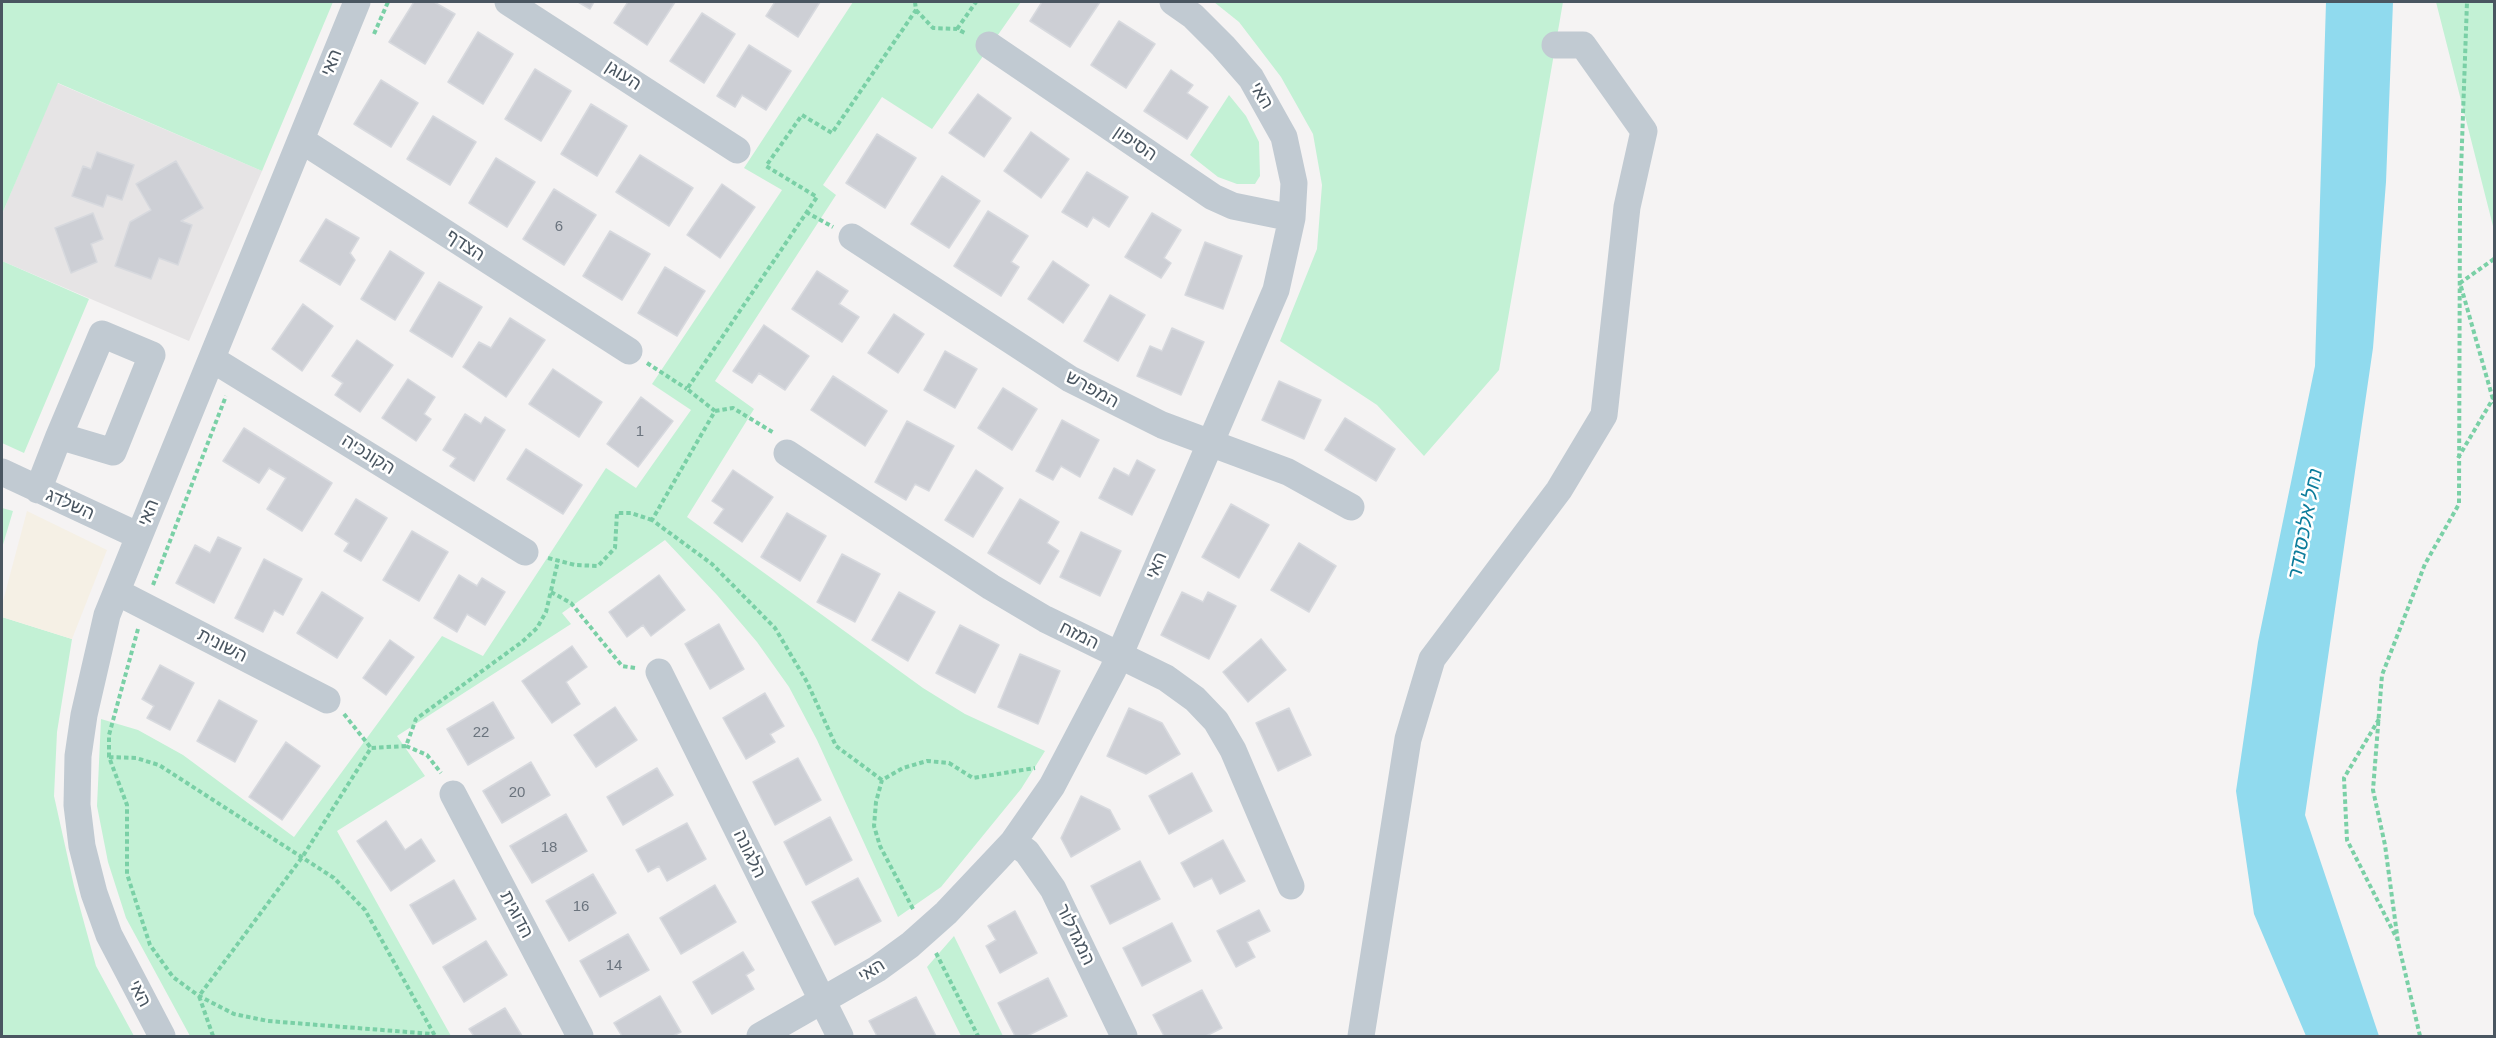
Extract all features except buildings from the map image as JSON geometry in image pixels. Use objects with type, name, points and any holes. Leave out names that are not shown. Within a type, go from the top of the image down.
[{"type":"street","name":"האי","points":[[162,1036],[109,935],[94,893],[82,846],[77,805],[78,756],[94,664],[107,615],[357,2]]},
{"type":"street","name":"העוגן","points":[[508,2],[737,150]]},
{"type":"street","name":"האי","points":[[760,1036],[877,969],[925,931],[946,913],[1013,842],[1052,786],[1119,656],[1276,290],[1292,218],[1294,183],[1284,136],[1251,78],[1223,46],[1192,16],[1173,2]]},
{"type":"street","name":"הסיפון","points":[[989,45],[1213,197],[1233,206],[1292,218]]},
{"type":"street","points":[[1361,1036],[1408,739],[1432,659],[1559,490],[1604,415],[1627,207],[1644,132],[1583,45],[1555,45]]},
{"type":"street","name":"הצדף","points":[[301,140],[629,351]]},
{"type":"street","name":"המפרש","points":[[852,237],[1070,379],[1120,406],[1288,472],[1351,507]]},
{"type":"street","name":"הקונכיה","points":[[212,359],[525,552]]},
{"type":"street","points":[[38,490],[59,436]]},
{"type":"street","name":"המזח","points":[[787,453],[991,587],[1045,619],[1166,678],[1195,699],[1216,721],[1233,750],[1291,886]]},
{"type":"street","name":"השלדג","points":[[2,472],[139,536]]},
{"type":"street","name":"השונית","points":[[117,592],[327,700]]},
{"type":"street","name":"הלגונה","points":[[659,672],[840,1036]]},
{"type":"street","name":"הדוגית","points":[[453,794],[580,1036]]},
{"type":"street","name":"המגדלור","points":[[1013,842],[1027,852],[1053,889],[1124,1036]]},
{"type":"path","points":[[915,2],[916,10],[933,28],[957,29],[989,45]]},
{"type":"path","points":[[957,29],[976,2]]},
{"type":"path","points":[[2420,1036],[2398,942],[2385,844],[2373,790],[2382,675],[2425,564],[2459,504],[2460,199],[2467,2]]},
{"type":"path","points":[[687,389],[817,197],[766,166],[802,116],[832,134],[916,10]]},
{"type":"path","points":[[2460,283],[2494,259]]},
{"type":"path","points":[[2458,458],[2494,399],[2460,283]]},
{"type":"path","points":[[629,351],[687,389],[715,411],[733,408],[780,436],[787,453]]},
{"type":"path","points":[[652,520],[715,411]]},
{"type":"path","points":[[525,552],[575,565],[598,566],[615,548],[618,513],[631,513],[652,520],[712,564],[775,628],[807,682],[836,746],[882,780]]},
{"type":"path","points":[[406,746],[416,719],[522,642],[537,628],[546,612],[558,561]]},
{"type":"path","points":[[551,592],[571,603],[622,666],[659,672]]},
{"type":"path","points":[[327,700],[347,716],[371,748]]},
{"type":"path","points":[[2379,718],[2344,778],[2347,840],[2398,942]]},
{"type":"path","points":[[371,748],[406,746],[428,755],[453,794]]},
{"type":"path","points":[[199,996],[303,856],[371,748]]},
{"type":"path","points":[[78,756],[136,758],[159,765],[334,878],[365,910],[434,1035]]},
{"type":"path","points":[[109,757],[127,805],[127,874],[150,945],[173,977],[199,996],[234,1014],[268,1021],[434,1035]]},
{"type":"path","points":[[978,1036],[880,846],[873,826],[882,780],[903,768],[927,761],[949,763],[973,778],[1065,762]]},
{"type":"path","points":[[199,996],[213,1036]]},
{"type":"shaded area","points":[[57,83],[262,171],[189,341],[2,261],[2,214]]},
{"type":"green space","points":[[2,2],[333,2],[262,171],[58,83],[2,214]]},
{"type":"green space","points":[[853,2],[1021,2],[932,129],[882,97],[823,185],[836,195],[715,381],[754,409],[687,517],[923,688],[965,714],[1045,751],[1021,789],[941,887],[898,917],[817,740],[789,687],[757,642],[665,540],[562,613],[571,624],[397,736],[425,776],[337,831],[451,1036],[190,1036],[126,918],[108,862],[97,806],[101,719],[138,730],[183,755],[294,837],[442,636],[483,656],[606,468],[636,488],[691,410],[652,384],[782,190],[744,168]]},
{"type":"green space","points":[[1214,2],[1563,2],[1499,370],[1424,456],[1377,405],[1280,341],[1317,249],[1322,185],[1313,134],[1281,77],[1239,22]]},
{"type":"green space","points":[[2436,2],[2494,2],[2494,230]]},
{"type":"green space","points":[[1229,95],[1246,116],[1259,142],[1260,176],[1255,184],[1237,184],[1218,177],[1190,155]]},
{"type":"green space","points":[[2,261],[89,299],[24,453],[2,443]]},
{"type":"green space","points":[[2,508],[13,511],[2,548]]},
{"type":"green space","points":[[2,617],[72,639],[57,732],[54,796],[74,886],[96,966],[134,1036],[2,1036]]},
{"type":"green space","points":[[954,936],[1003,1036],[961,1036],[927,967]]},
{"type":"sand","points":[[27,511],[107,550],[72,639],[2,617],[2,605]]},
{"type":"water","name":"נחל אלכסנדר","points":[[2326,2],[2393,2],[2386,182],[2373,348],[2305,815],[2379,1036],[2306,1036],[2254,914],[2236,791],[2258,642],[2315,366]]}]
